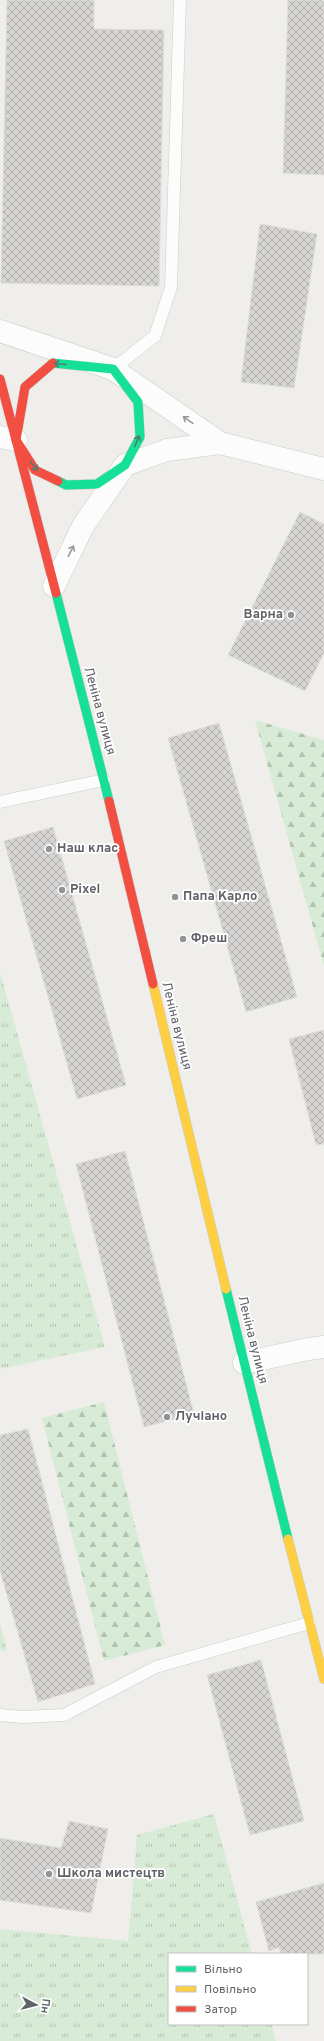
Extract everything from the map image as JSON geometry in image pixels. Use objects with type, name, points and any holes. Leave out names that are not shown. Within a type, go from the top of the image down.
[{"type":"main road","points":[[54,363],[113,369],[138,402],[140,437],[126,465],[97,484],[66,485],[35,470],[8,438],[25,386],[54,363]]},
{"type":"main road","name":"Леніна вулиця","points":[[0,379],[8,438],[54,586],[104,780],[244,1363],[324,1679]]},
{"type":"street","points":[[0,331],[113,369],[220,443],[324,469]]},
{"type":"street","points":[[54,586],[83,526],[126,465],[167,450],[220,443]]},
{"type":"street","points":[[244,1363],[324,1347]]},
{"type":"lane","points":[[113,369],[155,336],[171,287],[180,0]]},
{"type":"lane","points":[[0,802],[104,780]]},
{"type":"lane","points":[[0,1715],[22,1717],[64,1715],[156,1668],[309,1623]]},
{"type":"green space","points":[[255,720],[324,740],[324,966]]},
{"type":"green space","points":[[0,972],[105,1347],[0,1369]]},
{"type":"green space","points":[[104,1402],[165,1645],[104,1661],[42,1418]]},
{"type":"green space","points":[[0,1623],[7,1651],[0,1650]]},
{"type":"green space","points":[[214,1814],[252,1953],[168,1953],[168,2025],[272,2025],[276,2041],[0,2041],[0,1929],[128,1941],[137,1835]]},
{"type":"building","points":[[7,0],[94,0],[94,29],[164,30],[159,286],[1,283]]},
{"type":"building","points":[[288,0],[324,0],[324,175],[283,173]]},
{"type":"building","points":[[260,224],[317,234],[294,388],[241,382]]},
{"type":"building","points":[[300,512],[324,524],[324,653],[305,691],[228,655]]},
{"type":"building","points":[[219,723],[297,997],[246,1012],[168,738]]},
{"type":"building","points":[[53,827],[126,1085],[77,1099],[4,841]]},
{"type":"building","points":[[324,1030],[324,1144],[316,1145],[289,1039]]},
{"type":"building","points":[[125,1151],[194,1414],[144,1427],[76,1164]]},
{"type":"building","points":[[28,1429],[95,1684],[38,1702],[0,1571],[0,1435]]},
{"type":"building","points":[[261,1660],[304,1821],[250,1835],[207,1675]]},
{"type":"building","name":"Школа мистецтв","points":[[69,1821],[108,1829],[91,1913],[0,1900],[0,1838],[61,1848]]},
{"type":"building","points":[[324,1883],[324,1954],[281,1953],[279,1947],[269,1951],[256,1902]]},
{"type":"traffic: fast","points":[[53,363],[113,369],[138,402],[140,437],[125,465],[97,484],[66,485],[58,481]]},
{"type":"traffic: fast","points":[[56,593],[109,801]]},
{"type":"traffic: fast","points":[[226,1289],[288,1539]]},
{"type":"traffic: slow","points":[[153,984],[226,1289]]},
{"type":"traffic: slow","points":[[288,1539],[324,1679]]},
{"type":"traffic: jam","points":[[53,363],[25,387],[16,440],[35,470],[58,481]]},
{"type":"traffic: jam","points":[[0,379],[56,593]]},
{"type":"traffic: jam","points":[[109,801],[153,984]]},
{"type":"place","name":"Варна","points":[[291,615]]},
{"type":"place","name":"Наш клас","points":[[49,849]]},
{"type":"place","name":"Pixel","points":[[62,890]]},
{"type":"place","name":"Папа Карло","points":[[175,897]]},
{"type":"place","name":"Фреш","points":[[183,939]]},
{"type":"place","name":"Лучіано","points":[[167,1417]]},
{"type":"place","name":"Школа мистецтв","points":[[49,1874]]}]
